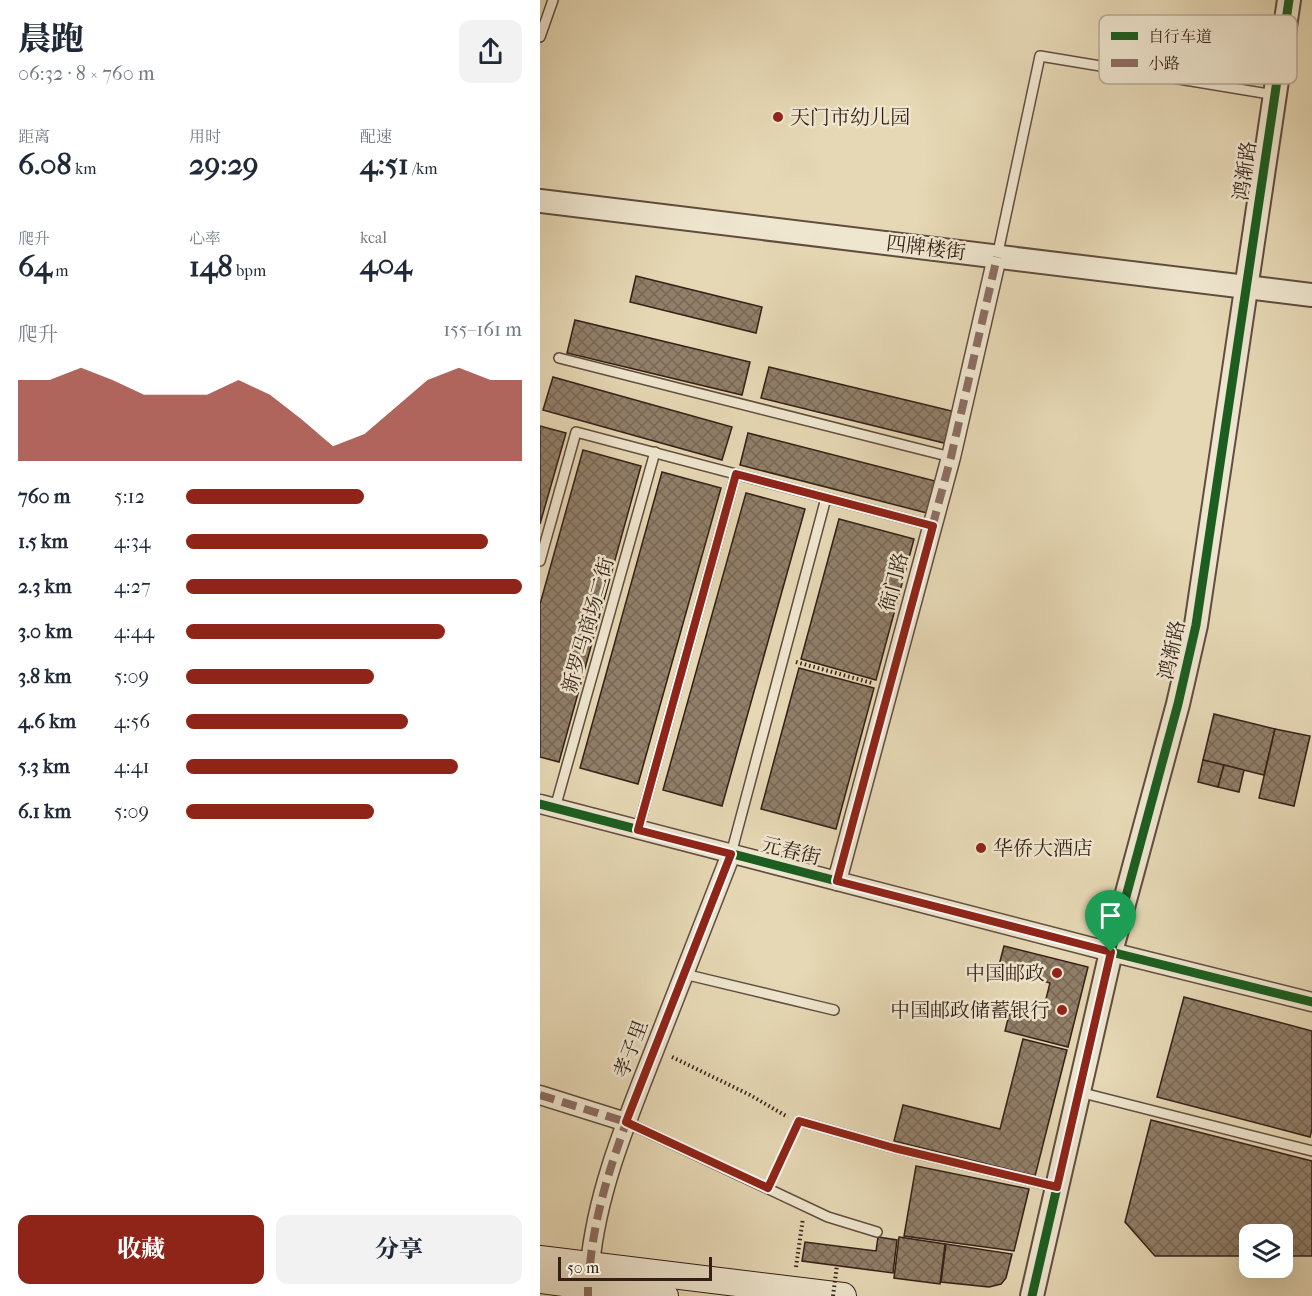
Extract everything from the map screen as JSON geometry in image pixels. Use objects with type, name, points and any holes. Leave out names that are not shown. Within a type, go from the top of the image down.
[{"type":"main road","points":[[540,1258],[589,1283],[665,1296]]},
{"type":"main road","points":[[540,1281],[793,1290],[843,1296]]},
{"type":"street","name":"鸿渐路","points":[[1287,15],[1289,0]]},
{"type":"street","name":"鸿渐路","points":[[1032,1296],[1111,952],[1191,650],[1277,84]]},
{"type":"street","name":"四牌楼街","points":[[540,201],[1312,295]]},
{"type":"street","name":"衙门路","points":[[837,881],[951,457],[997,257]]},
{"type":"street","name":"元春街","points":[[548,806],[1312,1002]]},
{"type":"street","name":"孝子里","points":[[589,1283],[592,1240],[601,1201],[626,1122],[731,854]]},
{"type":"street","points":[[540,1095],[626,1122]]},
{"type":"lane","points":[[540,37],[553,0]]},
{"type":"lane","points":[[997,257],[1040,56],[1099,66]]},
{"type":"lane","points":[[1209,84],[1275,95]]},
{"type":"lane","points":[[559,358],[951,457]]},
{"type":"lane","points":[[540,561],[576,432],[933,526]]},
{"type":"lane","name":"新罗马商场二街","points":[[548,806],[655,452]]},
{"type":"lane","points":[[638,830],[736,474]]},
{"type":"lane","points":[[731,854],[826,498]]},
{"type":"lane","points":[[684,974],[834,1011]]},
{"type":"lane","points":[[1079,1092],[1311,1149]]},
{"type":"lane","points":[[799,1121],[894,1148],[1057,1187]]},
{"type":"lane","points":[[626,1122],[805,1206],[843,1222],[877,1232]]},
{"type":"path","points":[[783,659],[889,688]]},
{"type":"path","points":[[655,1050],[707,1073],[799,1121],[768,1188]]},
{"type":"path","points":[[793,1290],[805,1206]]},
{"type":"path","points":[[833,1296],[837,1265]]},
{"type":"building","points":[[636,276],[762,307],[756,333],[630,302]]},
{"type":"building","points":[[575,320],[750,362],[742,395],[567,353]]},
{"type":"building","points":[[769,367],[956,412],[948,444],[761,398]]},
{"type":"building","points":[[553,377],[732,427],[722,460],[543,410]]},
{"type":"building","points":[[540,426],[566,433],[540,524]]},
{"type":"building","points":[[748,433],[935,481],[927,513],[740,465]]},
{"type":"building","points":[[583,450],[641,466],[559,762],[540,757],[540,604]]},
{"type":"building","points":[[662,472],[721,488],[638,784],[580,768]]},
{"type":"building","points":[[746,493],[805,509],[722,806],[663,790]]},
{"type":"building","points":[[839,519],[914,539],[876,680],[801,659]]},
{"type":"building","points":[[799,668],[874,688],[836,829],[761,809]]},
{"type":"building","points":[[1214,714],[1275,729],[1264,775],[1203,760]]},
{"type":"building","points":[[1275,729],[1310,736],[1294,806],[1259,798]]},
{"type":"building","points":[[1203,760],[1224,765],[1218,787],[1198,782]]},
{"type":"building","points":[[1224,765],[1244,770],[1239,792],[1218,787]]},
{"type":"building","points":[[1004,946],[1088,967],[1068,1047],[1005,1031],[1010,1011],[1041,1019],[1050,983],[998,969]]},
{"type":"building","points":[[1184,997],[1312,1031],[1312,1129],[1310,1137],[1157,1097]]},
{"type":"building","points":[[1023,1039],[1067,1050],[1035,1176],[894,1141],[903,1105],[1000,1129]]},
{"type":"building","points":[[1151,1120],[1312,1161],[1312,1256],[1293,1256],[1293,1224],[1239,1224],[1239,1256],[1155,1256],[1125,1222]]},
{"type":"building","points":[[916,1166],[1029,1189],[1014,1251],[904,1236]]},
{"type":"building","points":[[878,1237],[897,1240],[893,1273],[802,1261],[805,1242],[876,1251]]},
{"type":"building","points":[[899,1237],[945,1244],[940,1284],[894,1278]]},
{"type":"building","points":[[946,1244],[1012,1254],[1006,1278],[1001,1284],[989,1287],[941,1282]]},
{"type":"marked path","points":[[837,881],[951,457],[997,257]]},
{"type":"marked path","points":[[590,1265],[599,1210],[614,1156],[731,854]]},
{"type":"marked path","points":[[540,1095],[626,1122]]},
{"type":"marked path","points":[[588,1287],[588,1296]]},
{"type":"cycle path","points":[[1287,15],[1289,0]]},
{"type":"cycle path","points":[[1032,1296],[1111,952],[1178,704],[1196,625],[1277,84]]},
{"type":"cycle path","points":[[540,804],[1312,1002]]},
{"type":"place","name":"天门市幼儿园","points":[[778,117]]},
{"type":"place","name":"华侨大酒店","points":[[981,848]]},
{"type":"place","name":"中国邮政","points":[[1057,973]]},
{"type":"place","name":"中国邮政储蓄银行","points":[[1062,1010]]},
{"type":"route","points":[[736,474],[933,526],[837,881],[1111,952],[1057,1187],[894,1148],[799,1121],[768,1188],[626,1122],[731,854],[638,830],[736,474]]}]
